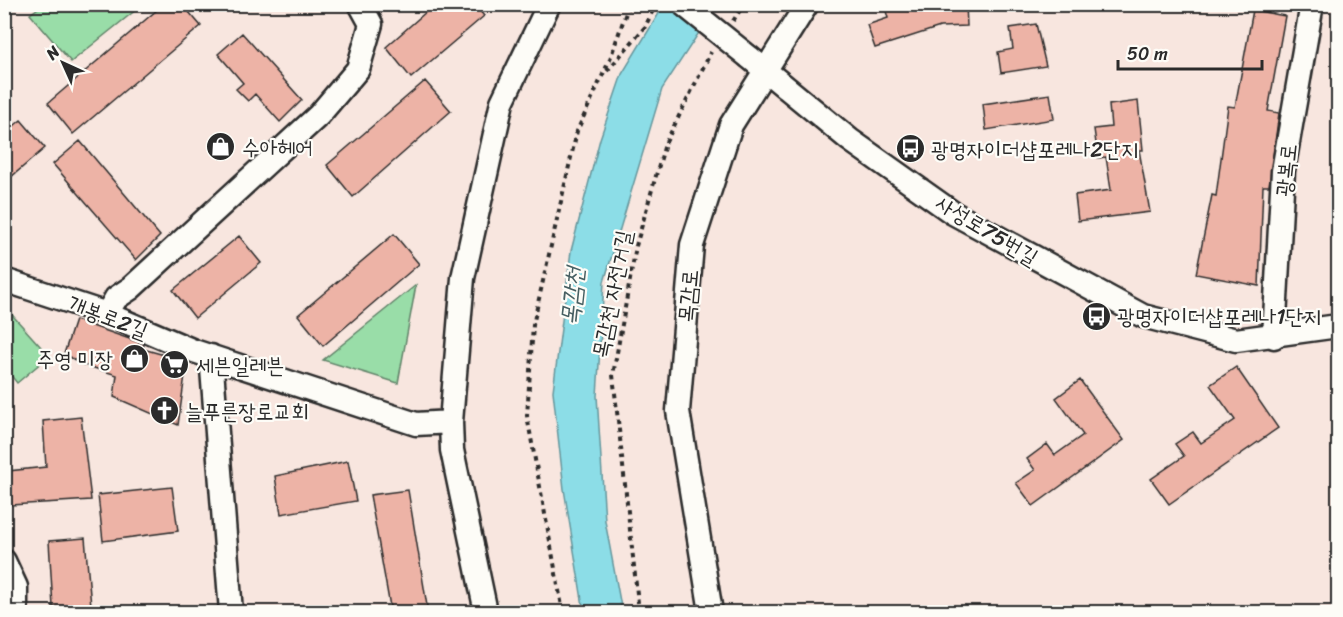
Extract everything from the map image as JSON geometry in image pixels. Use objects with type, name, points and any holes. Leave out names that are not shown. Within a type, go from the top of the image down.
[{"type":"street","points":[[107,314],[117,298],[131,288],[319,115],[358,69],[371,24],[360,4]]},
{"type":"street","points":[[486,612],[452,450],[451,422],[463,278],[502,102],[549,4]]},
{"type":"street","name":"사성로75번길","points":[[683,4],[850,140],[953,213],[1143,316],[1236,340],[1274,337],[1338,326]]},
{"type":"street","name":"목감로","points":[[711,612],[678,411],[692,245],[731,125],[757,64],[807,4]]},
{"type":"street","name":"광복로","points":[[1274,337],[1283,171],[1312,4]]},
{"type":"street","name":"개봉로2길","points":[[4,279],[107,314],[194,351],[416,424],[451,422]]},
{"type":"street","points":[[211,356],[231,612]]},
{"type":"street","points":[[4,561],[16,612]]},
{"type":"path","points":[[563,612],[527,416],[533,325],[576,131],[603,75],[630,4]]},
{"type":"path","points":[[603,75],[645,27],[656,4]]},
{"type":"path","points":[[732,22],[744,4]]},
{"type":"path","name":"목감천 자전거길","points":[[639,612],[613,375],[636,246],[665,144],[712,49]]},
{"type":"green space","points":[[42,5],[142,5],[71,62],[30,14]]},
{"type":"green space","points":[[416,285],[398,383],[323,360]]},
{"type":"green space","points":[[5,307],[49,356],[17,383],[5,368]]},
{"type":"water","name":"목감천","points":[[664,5],[717,5],[662,89],[604,282],[597,396],[605,521],[622,612],[584,612],[564,489],[553,391],[571,251],[600,139],[622,74]]},
{"type":"building","points":[[164,4],[182,4],[201,26],[73,134],[48,103]]},
{"type":"building","points":[[435,4],[474,4],[484,16],[411,78],[386,47]]},
{"type":"building","points":[[884,4],[907,4],[909,9],[924,4],[966,4],[967,26],[940,27],[875,48],[867,25],[888,18]]},
{"type":"building","points":[[1253,10],[1285,16],[1268,111],[1279,113],[1269,186],[1263,186],[1259,286],[1196,274],[1212,195],[1216,196],[1228,106],[1235,107]]},
{"type":"building","points":[[1036,24],[1046,66],[1001,73],[998,52],[1013,49],[1010,28]]},
{"type":"building","points":[[242,33],[302,100],[280,122],[255,94],[248,101],[236,89],[243,83],[218,54]]},
{"type":"building","points":[[425,81],[451,111],[353,197],[327,165]]},
{"type":"building","points":[[1050,94],[1054,119],[986,130],[983,104]]},
{"type":"building","points":[[1138,101],[1143,150],[1139,150],[1150,212],[1078,221],[1075,195],[1111,190],[1106,157],[1098,158],[1094,129],[1111,127],[1109,105]]},
{"type":"building","points":[[21,120],[45,148],[4,183],[4,134]]},
{"type":"building","points":[[80,141],[160,236],[136,260],[53,164]]},
{"type":"building","points":[[394,234],[419,264],[323,346],[298,315]]},
{"type":"building","points":[[239,236],[261,263],[195,318],[173,290]]},
{"type":"building","points":[[75,320],[144,344],[143,349],[175,358],[186,368],[178,425],[114,397],[117,375],[84,365],[64,354]]},
{"type":"building","points":[[1236,367],[1278,428],[1169,504],[1151,479],[1184,456],[1175,444],[1193,432],[1201,443],[1235,420],[1210,385]]},
{"type":"building","points":[[1080,380],[1124,440],[1033,506],[1016,483],[1035,470],[1027,459],[1047,444],[1055,455],[1083,435],[1056,398]]},
{"type":"building","points":[[81,417],[91,500],[11,505],[8,471],[46,467],[43,421]]},
{"type":"building","points":[[348,461],[356,501],[281,514],[275,476]]},
{"type":"building","points":[[172,487],[178,531],[103,541],[98,495]]},
{"type":"building","points":[[408,490],[428,612],[391,612],[370,495]]},
{"type":"building","points":[[85,538],[91,606],[53,607],[49,541]]},
{"type":"place","name":"수아헤어","points":[[221,147]]},
{"type":"place","name":"광명자이더샵포레나2단지","points":[[910,149]]},
{"type":"place","name":"광명자이더샵포레나1단지","points":[[1096,316]]},
{"type":"place","name":"주영 미장","points":[[134,359]]},
{"type":"place","name":"세븐일레븐","points":[[175,365]]},
{"type":"place","name":"늘푸른장로교회","points":[[164,411]]}]
